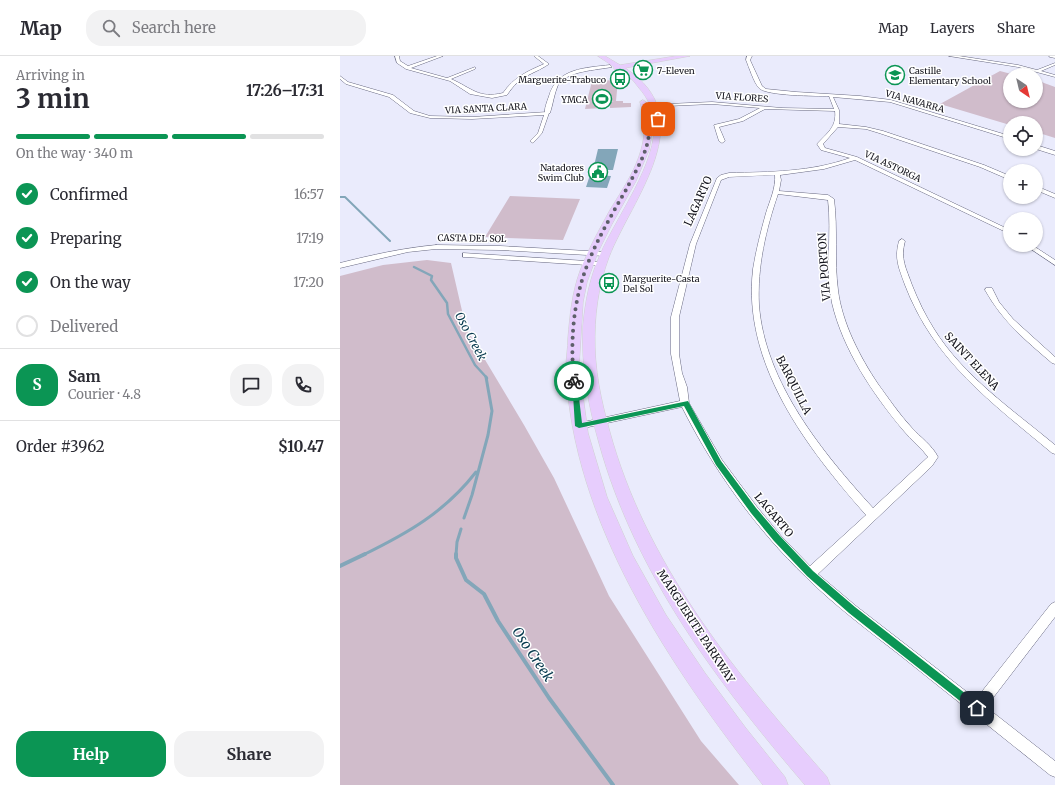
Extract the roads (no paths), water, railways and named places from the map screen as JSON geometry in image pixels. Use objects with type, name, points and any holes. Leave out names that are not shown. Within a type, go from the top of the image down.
[{"type":"main road","name":"MARGUERITE PARKWAY","points":[[592,56],[615,67]]},
{"type":"main road","name":"MARGUERITE PARKWAY","points":[[602,56],[615,67],[650,106],[658,119],[659,133],[655,152],[649,169],[604,259],[592,301],[589,335],[591,383],[604,441],[619,487],[641,537],[671,591],[726,673],[769,728],[819,785]]},
{"type":"main road","points":[[615,67],[671,56]]},
{"type":"main road","points":[[615,67],[686,56]]},
{"type":"main road","name":"MARGUERITE PARKWAY","points":[[650,106],[649,133],[645,151],[637,170],[590,258],[577,301],[571,356],[579,426],[594,482],[611,526],[639,584],[683,659],[735,733],[777,785]]},
{"type":"street","points":[[397,56],[398,62],[407,68],[447,79],[472,93],[484,96],[499,96],[505,94],[511,85],[523,75],[547,64],[536,56]]},
{"type":"street","points":[[407,68],[441,56]]},
{"type":"street","name":"VIA NAVARRA","points":[[749,56],[748,60],[760,87],[764,90],[802,95],[854,96],[891,101],[1003,136]]},
{"type":"street","points":[[951,56],[1026,68]]},
{"type":"street","points":[[1051,56],[1055,57]]},
{"type":"street","points":[[1043,69],[1055,64]]},
{"type":"street","points":[[533,141],[540,133],[555,88],[578,76],[615,67]]},
{"type":"street","points":[[447,79],[474,68]]},
{"type":"street","points":[[1043,73],[1055,76]]},
{"type":"street","name":"VIA SANTA CLARA","points":[[340,77],[347,83],[391,96],[412,112],[430,117],[472,118],[547,113]]},
{"type":"street","points":[[831,96],[837,110],[837,125],[866,128],[888,134],[982,166],[1003,175]]},
{"type":"street","name":"VIA FLORES","points":[[650,106],[712,103],[837,110]]},
{"type":"street","points":[[722,141],[716,126],[741,120],[756,113],[766,106]]},
{"type":"street","name":"VIA ASTORGA","points":[[837,125],[829,137],[820,144],[826,151],[855,158],[1003,228]]},
{"type":"street","points":[[1046,150],[1055,145]]},
{"type":"street","points":[[1043,149],[1055,153]]},
{"type":"street","points":[[777,173],[811,171],[836,166],[855,158]]},
{"type":"street","name":"LAGARTO","points":[[777,173],[722,176],[693,244],[675,317],[675,354],[685,403],[719,463],[753,510],[777,539],[810,574],[852,610],[1055,770]]},
{"type":"street","name":"BARQUILLA","points":[[777,173],[778,180],[776,192],[760,244],[757,268],[757,318],[766,353],[782,390],[806,432],[840,480],[873,515]]},
{"type":"street","points":[[1043,191],[1055,196]]},
{"type":"street","name":"VIA PORTON","points":[[776,192],[828,196],[831,199],[833,268],[836,302],[847,331],[860,362],[885,402],[905,427],[927,448],[933,457],[873,515]]},
{"type":"street","name":"SAINT ELENA","points":[[902,241],[899,253],[909,286],[921,315],[944,350],[968,376],[994,400],[1055,450]]},
{"type":"street","name":"CASTA DEL SOL","points":[[340,266],[408,250],[436,247],[604,259]]},
{"type":"street","points":[[1038,252],[1055,263]]},
{"type":"street","name":"CASTA DEL SOL","points":[[340,273],[389,260],[434,253],[590,258]]},
{"type":"street","points":[[989,290],[997,306],[1015,328],[1054,359]]},
{"type":"street","points":[[579,426],[685,403]]},
{"type":"street","points":[[810,574],[873,515]]},
{"type":"street","points":[[977,708],[1055,608]]},
{"type":"water","points":[[598,149],[618,149],[613,170],[593,170]]},
{"type":"water","points":[[590,175],[611,176],[607,188],[586,187]]},
{"type":"waterway","name":"Oso Creek","points":[[340,197],[345,197],[390,241]]},
{"type":"waterway","name":"Oso Creek","points":[[414,267],[432,276],[431,280],[447,303],[448,314],[475,365],[487,378]]},
{"type":"waterway","name":"Oso Creek","points":[[464,518],[472,495],[488,435],[492,411],[486,377]]},
{"type":"waterway","points":[[364,555],[410,530],[425,520],[452,499],[476,472]]},
{"type":"waterway","name":"Oso Creek","points":[[456,555],[457,542],[461,529]]},
{"type":"waterway","points":[[340,566],[364,555]]},
{"type":"waterway","name":"Oso Creek","points":[[456,555],[466,580],[484,594],[498,621],[549,698],[613,785]]},
{"type":"place","name":"7-Eleven","points":[[643,70]]},
{"type":"place","name":"Castille Elementary School","points":[[895,75]]},
{"type":"place","name":"Marguerite-Trabuco","points":[[620,79]]},
{"type":"place","name":"YMCA","points":[[602,99]]},
{"type":"place","name":"Natadores Swim Club","points":[[598,172]]},
{"type":"place","name":"Marguerite-Casta Del Sol","points":[[609,283]]}]
